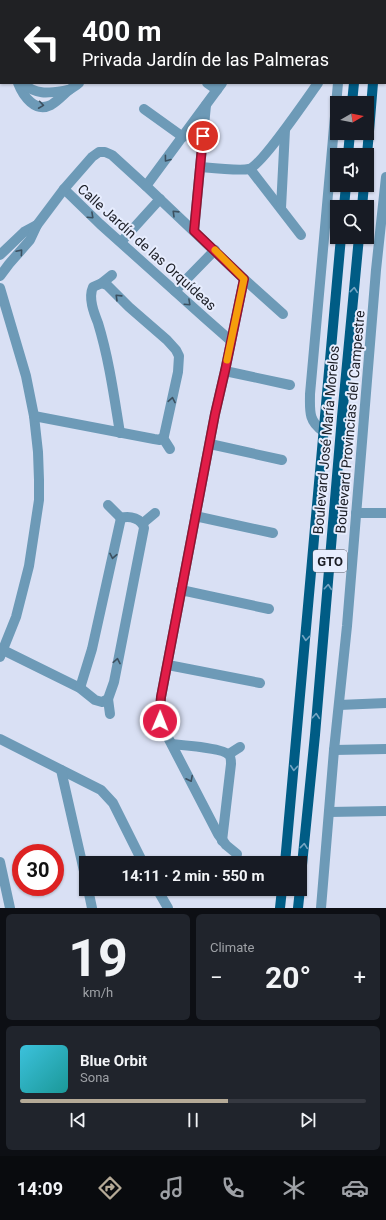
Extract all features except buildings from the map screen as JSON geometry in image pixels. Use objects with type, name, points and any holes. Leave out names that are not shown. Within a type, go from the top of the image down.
[{"type":"main road","points":[[353,96],[354,84]]},
{"type":"main road","points":[[368,148],[373,84]]},
{"type":"main road","name":"Boulevard José María Morelos","points":[[286,856],[311,586],[323,431],[341,244]]},
{"type":"main road","name":"Boulevard José María Morelos","points":[[303,856],[358,244]]},
{"type":"main road","points":[[280,908],[281,896]]},
{"type":"main road","points":[[298,908],[299,896]]},
{"type":"street","points":[[20,84],[28,100],[39,106],[48,106],[53,104],[78,84]]},
{"type":"street","points":[[200,167],[250,169],[285,130],[317,84]]},
{"type":"street","points":[[323,431],[315,426],[312,420],[310,394],[338,84]]},
{"type":"street","points":[[146,186],[220,86]]},
{"type":"street","points":[[194,231],[206,105]]},
{"type":"street","points":[[144,109],[183,137]]},
{"type":"street","points":[[281,208],[285,130]]},
{"type":"street","points":[[0,276],[30,240],[37,225],[87,161],[96,154],[102,152],[112,155],[283,314]]},
{"type":"street","points":[[250,169],[301,235]]},
{"type":"street","name":"Boulevard Provincias del Campestre","points":[[320,908],[347,626],[375,286],[386,177]]},
{"type":"street","name":"Calle Jardín de las Orquídeas","points":[[64,189],[95,220],[231,340]]},
{"type":"street","points":[[121,242],[160,199]]},
{"type":"street","points":[[0,255],[24,232],[37,225]]},
{"type":"street","points":[[175,291],[215,250]]},
{"type":"street","points":[[112,275],[102,283],[93,287],[91,294],[94,313],[109,367],[120,433]]},
{"type":"street","points":[[237,854],[222,841],[162,726],[160,715],[161,697],[181,590],[215,414],[244,279]]},
{"type":"street","points":[[102,283],[107,285],[129,307],[167,340],[179,356],[178,372],[163,438],[170,449]]},
{"type":"street","points":[[0,288],[26,376],[34,416],[38,452],[39,500],[29,566],[23,594],[2,654],[80,688],[95,700],[102,702],[108,699]]},
{"type":"street","points":[[0,307],[10,323]]},
{"type":"street","points":[[225,371],[290,385]]},
{"type":"street","points":[[34,416],[158,440],[163,438]]},
{"type":"street","points":[[210,444],[282,460]]},
{"type":"street","points":[[108,505],[121,518]]},
{"type":"street","points":[[143,524],[155,513]]},
{"type":"street","points":[[356,513],[386,513]]},
{"type":"street","points":[[196,516],[273,533]]},
{"type":"street","points":[[80,688],[94,642],[121,518]]},
{"type":"street","points":[[110,714],[108,699],[114,682],[144,530],[143,524],[136,518],[121,518]]},
{"type":"street","points":[[181,590],[269,609]]},
{"type":"street","points":[[168,665],[260,684]]},
{"type":"street","points":[[339,705],[386,704]]},
{"type":"street","points":[[0,739],[96,786],[107,795],[113,803],[140,856]]},
{"type":"street","points":[[172,744],[220,750],[228,754],[231,764],[222,841]]},
{"type":"street","points":[[228,754],[240,747]]},
{"type":"street","points":[[334,750],[386,749]]},
{"type":"street","points":[[61,770],[81,856]]},
{"type":"street","points":[[329,812],[386,811]]},
{"type":"street","points":[[0,862],[10,908]]},
{"type":"street","points":[[89,896],[92,908]]},
{"type":"street","points":[[161,896],[168,908]]},
{"type":"slow traffic","points":[[215,250],[244,279],[227,360]]},
{"type":"route","points":[[160,721],[161,697],[181,590],[215,414],[244,279],[194,231],[203,136]]}]
